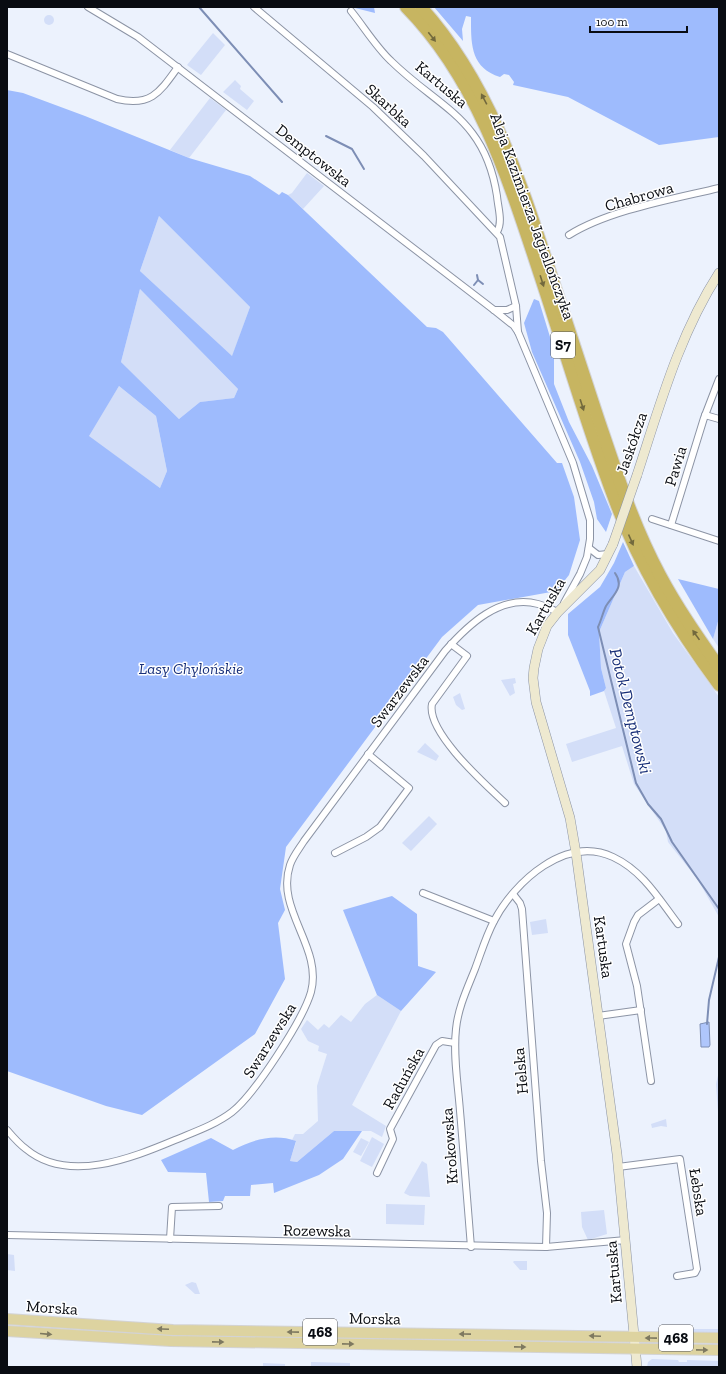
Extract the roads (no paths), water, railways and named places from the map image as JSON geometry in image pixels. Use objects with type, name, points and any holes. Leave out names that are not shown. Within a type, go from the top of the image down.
[{"type":"highway","name":"Aleja Kazimierza Jagiellończyka","points":[[406,7],[428,32],[450,62],[482,118],[528,238],[601,461],[627,531],[647,574],[667,610],[719,685]]},
{"type":"highway","name":"Aleja Kazimierza Jagiellończyka","points":[[420,7],[434,21],[457,53],[493,117],[531,212],[613,462],[636,526],[672,597],[719,667]]},
{"type":"main road","name":"Morska","points":[[7,1319],[173,1330],[719,1338]]},
{"type":"main road","name":"Morska","points":[[7,1330],[164,1341],[719,1350]]},
{"type":"street","name":"Demptowska","points":[[88,7],[125,28],[178,67],[494,310],[514,326],[518,332]]},
{"type":"street","name":"Skarbka","points":[[254,7],[373,107],[424,156],[496,232]]},
{"type":"street","name":"Kartuska","points":[[351,11],[392,62],[447,106],[474,132],[490,167],[496,188],[500,226],[496,232],[503,245],[516,306],[518,332],[580,483],[590,520],[589,548],[580,574],[558,612],[547,626],[541,639],[535,661],[534,687],[536,702],[570,818],[576,853],[618,1167],[637,1367]]},
{"type":"street","points":[[7,54],[117,100],[131,102],[144,101],[155,95],[165,85],[178,67]]},
{"type":"street","name":"Chabrowa","points":[[569,235],[578,229],[630,210],[719,188]]},
{"type":"street","name":"Jaskółcza","points":[[558,612],[594,577],[608,554],[683,339],[702,299],[719,273]]},
{"type":"street","points":[[494,310],[506,310],[516,306]]},
{"type":"street","name":"Pawia","points":[[671,525],[705,415],[719,379]]},
{"type":"street","points":[[705,415],[719,419]]},
{"type":"street","points":[[652,519],[719,541]]},
{"type":"street","points":[[589,548],[598,555],[608,554]]},
{"type":"street","name":"Swarzewska","points":[[7,1130],[26,1150],[43,1159],[64,1165],[99,1164],[138,1155],[205,1128],[226,1117],[248,1098],[301,1016],[311,993],[313,973],[309,950],[288,899],[288,876],[290,865],[304,841],[451,644],[475,620],[504,606],[522,603],[532,604],[558,612]]},
{"type":"street","name":"Swarzewska","points":[[451,644],[467,656],[432,704],[431,708],[435,723],[470,769],[505,803]]},
{"type":"street","points":[[335,853],[366,837],[380,827],[409,788],[368,754]]},
{"type":"street","points":[[455,1043],[460,1008],[494,921],[513,894],[536,871],[548,863],[564,855],[593,851],[624,862],[642,878],[678,924]]},
{"type":"street","points":[[423,893],[494,921]]},
{"type":"street","name":"Helska","points":[[513,894],[520,903],[522,909],[541,1166],[547,1214],[546,1247]]},
{"type":"street","points":[[651,1081],[641,1010],[627,953],[627,938],[638,915],[659,899]]},
{"type":"street","points":[[598,1016],[641,1010]]},
{"type":"street","name":"Raduńska","points":[[377,1173],[393,1139],[390,1129],[436,1045],[442,1041],[455,1043]]},
{"type":"street","name":"Krokowska","points":[[455,1043],[471,1247]]},
{"type":"street","name":"Łebska","points":[[618,1167],[680,1159],[697,1269],[695,1273],[677,1276]]},
{"type":"street","points":[[170,1239],[172,1207],[219,1206]]},
{"type":"street","name":"Rozewska","points":[[7,1235],[471,1247],[546,1247],[626,1240]]},
{"type":"waterway","name":"Potok Demptowski","points":[[199,7],[282,102]]},
{"type":"waterway","name":"Potok Demptowski","points":[[326,136],[352,149],[364,169]]},
{"type":"waterway","name":"Potok Demptowski","points":[[477,275],[478,280],[483,284]]},
{"type":"waterway","name":"Potok Demptowski","points":[[474,285],[478,280]]},
{"type":"waterway","name":"Potok Demptowski","points":[[615,573],[619,583],[617,591],[606,606],[598,627],[636,783],[648,804],[661,819],[672,842],[719,909]]},
{"type":"waterway","name":"Potok Demptowski","points":[[707,1024],[709,1000],[719,957]]},
{"type":"park label","name":"Lasy Chylońskie","points":[[191,668]]}]
